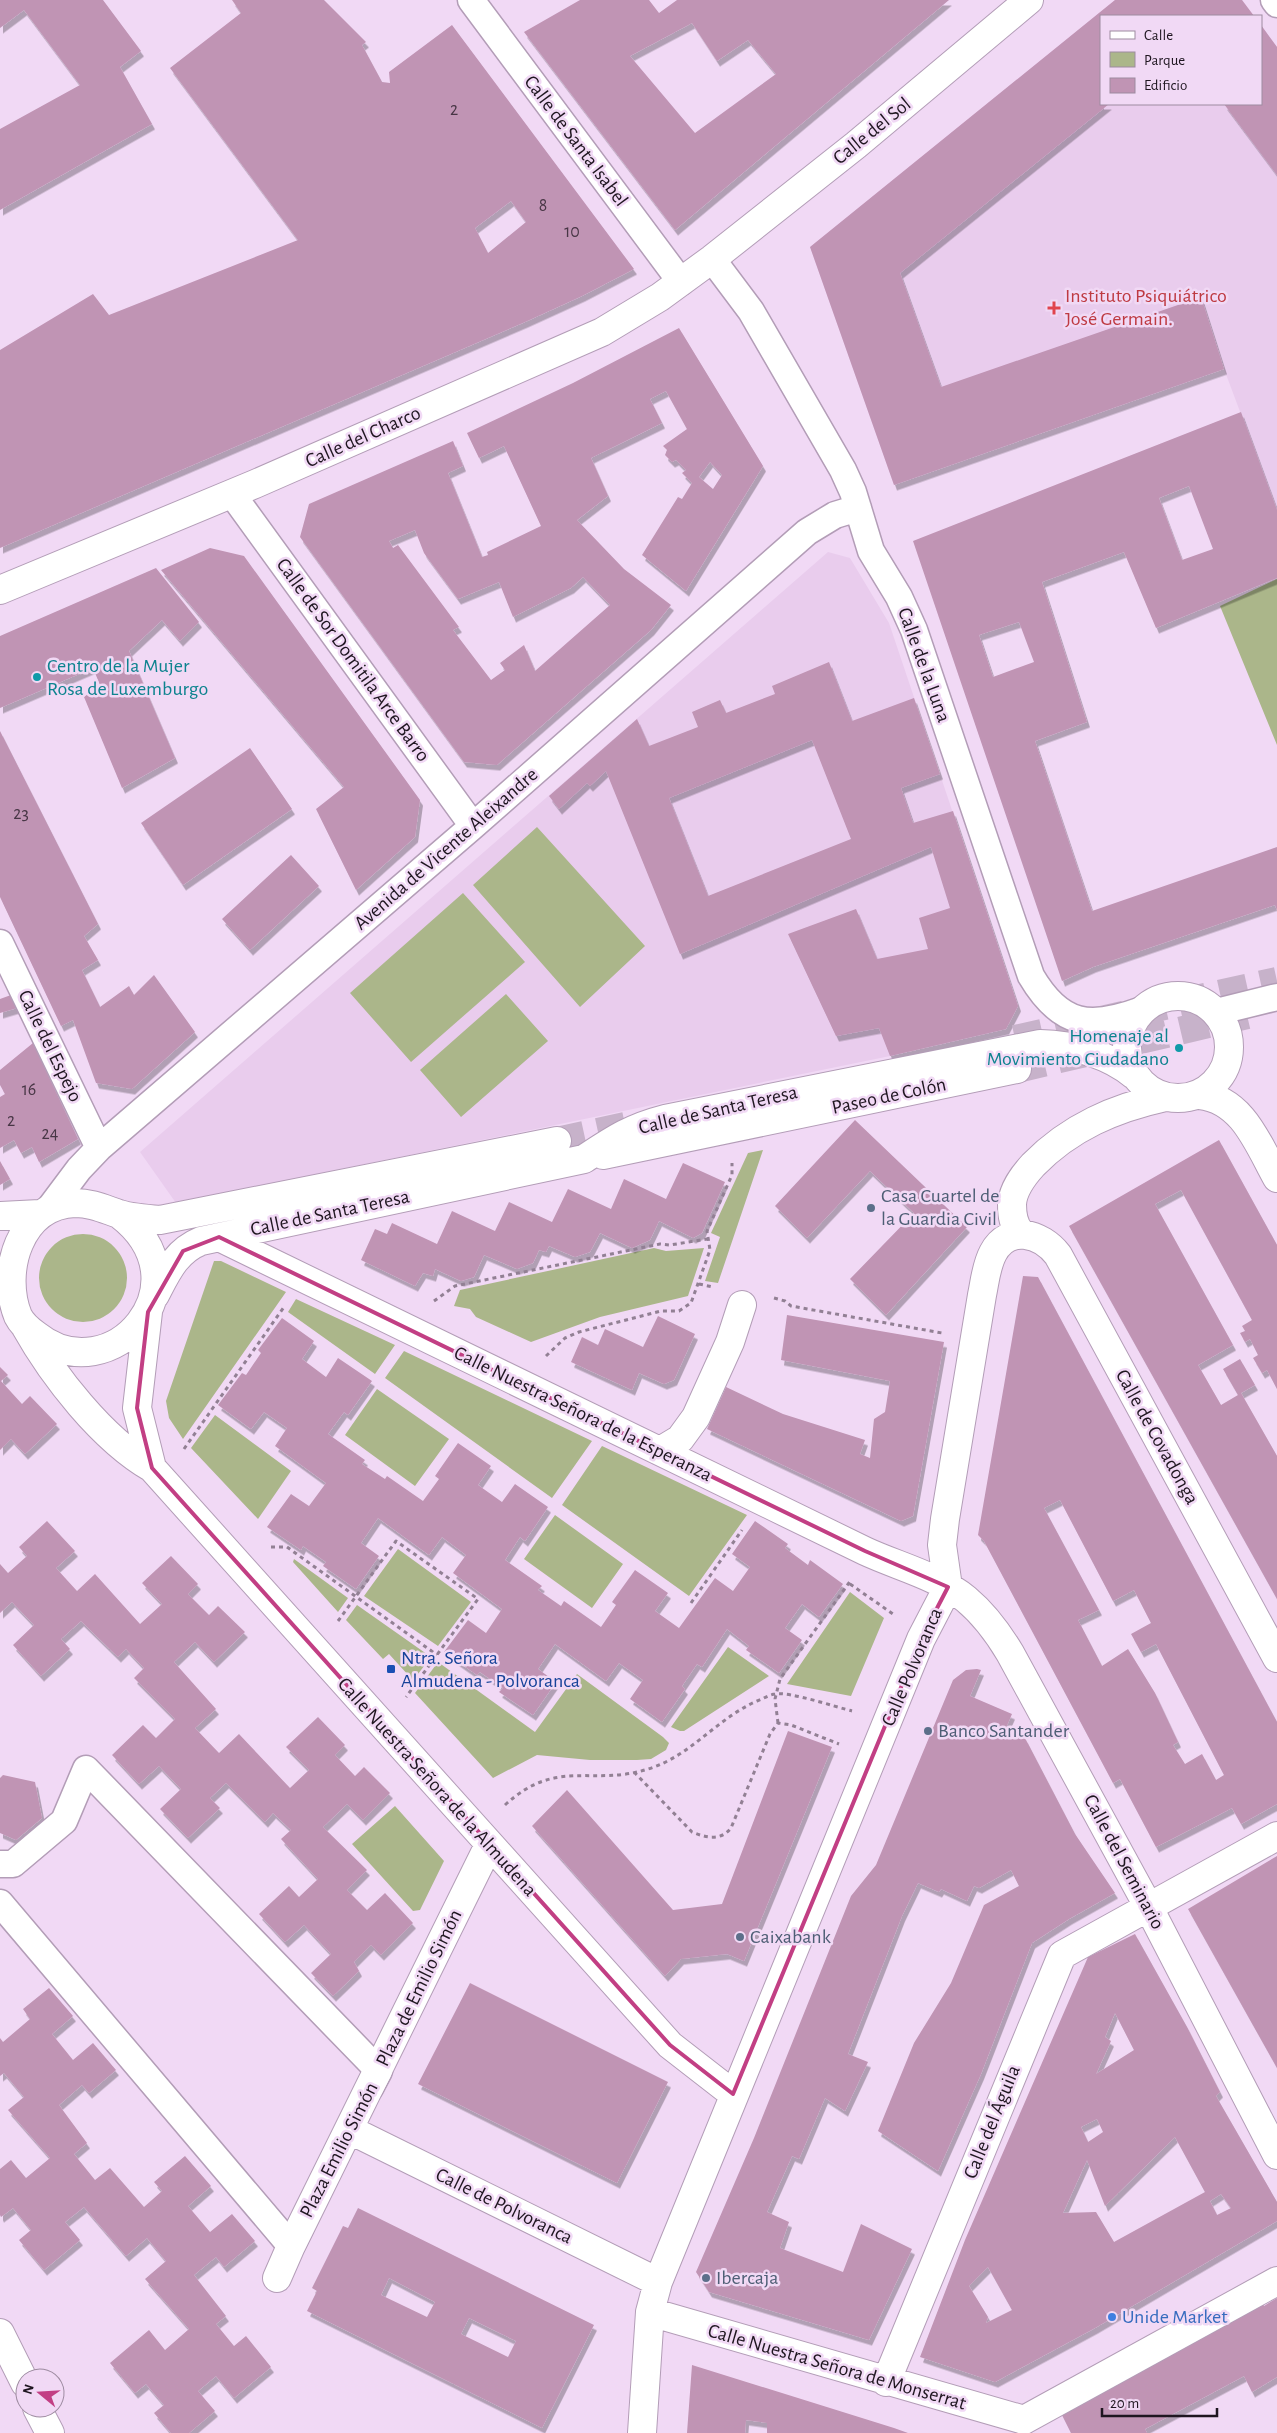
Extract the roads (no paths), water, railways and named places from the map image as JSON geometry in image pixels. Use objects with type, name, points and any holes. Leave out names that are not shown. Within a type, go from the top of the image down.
[{"type":"street","name":"Calle de Santa Isabel","points":[[471,0],[681,282]]},
{"type":"street","name":"Calle del Sol","points":[[712,258],[856,145],[1029,0]]},
{"type":"street","points":[[1274,0],[1277,4]]},
{"type":"street","name":"Calle del Charco","points":[[0,590],[232,494],[602,332],[681,282],[712,258]]},
{"type":"street","name":"Calle de la Luna","points":[[712,258],[752,311],[843,470],[858,508],[871,551],[899,597],[914,630],[1032,976],[1050,1003],[1074,1019],[1100,1022],[1120,1018],[1142,1010]]},
{"type":"street","name":"Calle de Sor Domitila Arce Barro","points":[[232,494],[473,826]]},
{"type":"street","name":"Avenida de Vicente Aleixandre","points":[[45,1212],[79,1169],[99,1148],[473,826],[807,532],[835,515],[858,508]]},
{"type":"street","name":"Calle del Espejo","points":[[0,943],[99,1148]]},
{"type":"street","points":[[1020,1233],[1014,1222],[1012,1198],[1021,1179],[1060,1140],[1087,1124],[1138,1103],[1165,1097],[1183,1099],[1200,1095],[1218,1080],[1229,1058],[1230,1041],[1225,1026],[1216,1012],[1204,1002],[1188,996],[1171,996],[1156,1001],[1142,1010],[1128,1036],[1129,1062],[1134,1074],[1142,1085],[1165,1097]]},
{"type":"street","points":[[1216,1012],[1277,997]]},
{"type":"street","name":"Calle de Santa Teresa","points":[[151,1303],[174,1260],[183,1251],[201,1241],[584,1159],[617,1137],[643,1125],[664,1119],[1026,1046],[1052,1044],[1086,1051],[1109,1059],[1134,1074]]},
{"type":"street","name":"Paseo de Colón","points":[[584,1159],[1017,1069]]},
{"type":"street","points":[[1200,1095],[1224,1101],[1241,1116],[1277,1178]]},
{"type":"street","points":[[119,1214],[160,1220],[557,1141]]},
{"type":"street","points":[[0,1216],[45,1212],[74,1203],[96,1204],[119,1214],[136,1227],[146,1242],[154,1260],[156,1275],[151,1303],[135,1328],[124,1338],[110,1346],[80,1352],[54,1345],[14,1315],[8,1286],[8,1269],[14,1248],[23,1232],[45,1212]]},
{"type":"street","name":"Calle Polvoranca","points":[[734,2094],[921,1639],[948,1587],[942,1545],[945,1519],[987,1269],[994,1250],[1000,1243],[1020,1233]]},
{"type":"street","name":"Calle de Covadonga","points":[[1020,1233],[1042,1240],[1058,1255],[1277,1658]]},
{"type":"street","name":"Calle Nuestra Señora de la Esperanza","points":[[219,1237],[865,1551],[948,1587]]},
{"type":"street","name":"Calle Nuestra Señora de la Almudena","points":[[151,1303],[137,1408],[152,1468]]},
{"type":"street","points":[[660,1451],[680,1438],[696,1417],[730,1342],[742,1305]]},
{"type":"street","name":"Calle Nuestra Señora de la Almudena","points":[[14,1315],[50,1367],[117,1445],[152,1468],[670,2045],[734,2094]]},
{"type":"street","name":"Calle del Seminario","points":[[948,1587],[966,1599],[1002,1638],[1148,1906],[1277,2154]]},
{"type":"street","name":"Plaza Emilio Simón","points":[[0,1864],[13,1864],[64,1821],[86,1769],[379,2071],[290,2246],[0,1903]]},
{"type":"street","name":"Calle del Águila","points":[[886,2382],[1062,1954],[1277,1836]]},
{"type":"street","name":"Plaza de Emilio Simón","points":[[277,2278],[290,2246],[350,2130],[489,1845]]},
{"type":"street","points":[[642,2433],[650,2312],[658,2282],[734,2094]]},
{"type":"street","name":"Calle de Polvoranca","points":[[350,2130],[658,2282]]},
{"type":"street","points":[[1027,2426],[1277,2281]]},
{"type":"street","name":"Calle Nuestra Señora de Monserrat","points":[[650,2312],[1027,2426]]},
{"type":"street","points":[[0,2333],[18,2368]]},
{"type":"street","points":[[42,2418],[50,2433]]},
{"type":"tunnel","points":[[1015,1039],[1277,981]]},
{"type":"tunnel","points":[[1017,1069],[1247,1015]]},
{"type":"tunnel","points":[[557,1141],[639,1123]]},
{"type":"place","name":"Instituto Psiquiátrico José Germain.","points":[[1054,308]]},
{"type":"place","name":"Centro de la Mujer Rosa de Luxemburgo","points":[[37,677]]},
{"type":"place","name":"Homenaje al Movimiento Ciudadano","points":[[1179,1048]]},
{"type":"place","name":"Casa Cuartel de la Guardia Civil","points":[[871,1208]]},
{"type":"place","name":"Ntra. Señora Almudena - Polvoranca","points":[[391,1669]]},
{"type":"place","name":"Banco Santander","points":[[928,1731]]},
{"type":"place","name":"Caixabank","points":[[740,1937]]},
{"type":"place","name":"Ibercaja","points":[[706,2278]]},
{"type":"place","name":"Unide Market","points":[[1112,2317]]}]
